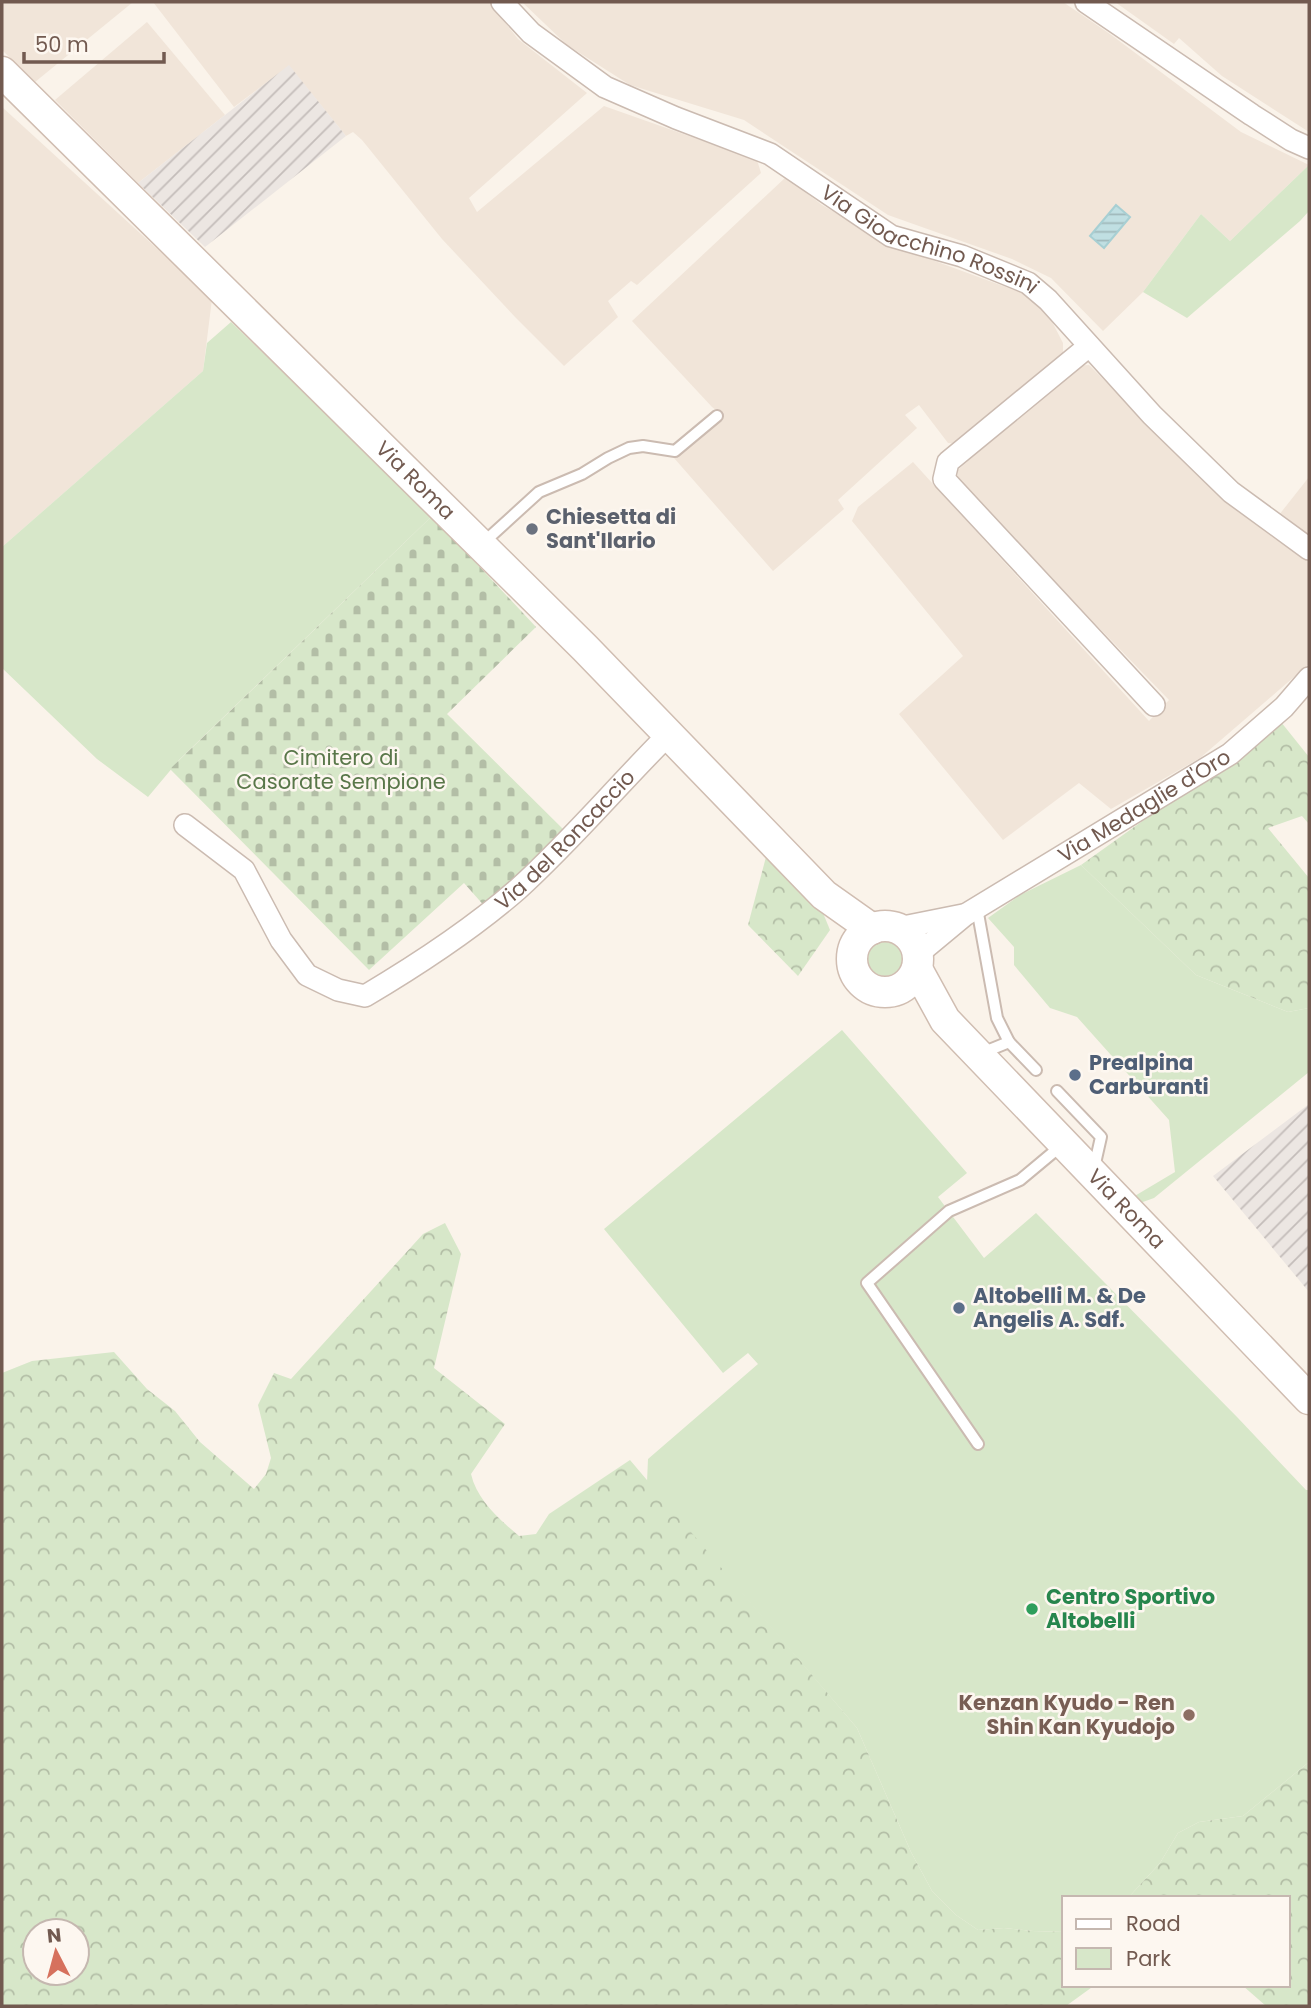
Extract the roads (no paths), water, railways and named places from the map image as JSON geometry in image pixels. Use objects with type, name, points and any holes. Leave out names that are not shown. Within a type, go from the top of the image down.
[{"type":"street","name":"Via Gioacchino Rossini","points":[[502,2],[531,33],[605,88],[770,154],[891,236],[962,256],[1028,283],[1048,300],[1152,415],[1231,492],[1309,549]]},
{"type":"street","points":[[1086,2],[1252,116],[1290,140],[1309,148]]},
{"type":"street","name":"Via Roma","points":[[2,72],[585,648],[667,736],[824,895],[885,929],[907,934],[914,943],[917,961],[946,1020]]},
{"type":"street","points":[[1089,346],[948,462],[944,480],[1154,705]]},
{"type":"street","name":"Via Medaglie d'Oro","points":[[917,961],[971,911],[1230,754],[1284,706],[1309,678]]},
{"type":"street","name":"Via del Roncaccio","points":[[186,825],[244,870],[281,940],[307,975],[338,990],[365,996],[443,948],[499,905],[556,853],[667,736]]},
{"type":"street","name":"Via Roma","points":[[824,895],[853,953],[856,974],[863,983],[919,1005],[946,1020],[1309,1399]]},
{"type":"street","name":"Via Medaglie d'Oro","points":[[885,929],[971,911]]},
{"type":"street","points":[[853,953],[863,934],[885,929]]},
{"type":"street","points":[[884,992],[904,986],[917,961]]},
{"type":"lane","points":[[481,545],[539,492],[582,474],[629,448],[643,446],[675,451],[718,416]]},
{"type":"lane","points":[[971,911],[997,1018],[1009,1042],[1036,1070]]},
{"type":"lane","points":[[980,1054],[1009,1042]]},
{"type":"lane","points":[[1058,1091],[1101,1137],[1093,1173]]},
{"type":"lane","points":[[978,1444],[867,1283],[949,1211],[1020,1180],[1065,1143]]},
{"type":"water","points":[[1116,205],[1130,217],[1104,248],[1090,236]]},
{"type":"place","name":"Chiesetta di Sant'Ilario","points":[[532,529]]},
{"type":"place","name":"Prealpina Carburanti","points":[[1075,1075]]},
{"type":"place","name":"Altobelli M. & De Angelis A. Sdf.","points":[[959,1308]]},
{"type":"place","name":"Centro Sportivo Altobelli","points":[[1032,1609]]},
{"type":"place","name":"Kenzan Kyudo - Ren Shin Kan Kyudojo","points":[[1189,1715]]},
{"type":"park label","name":"Cimitero di Casorate Sempione","points":[[341,770]]}]
